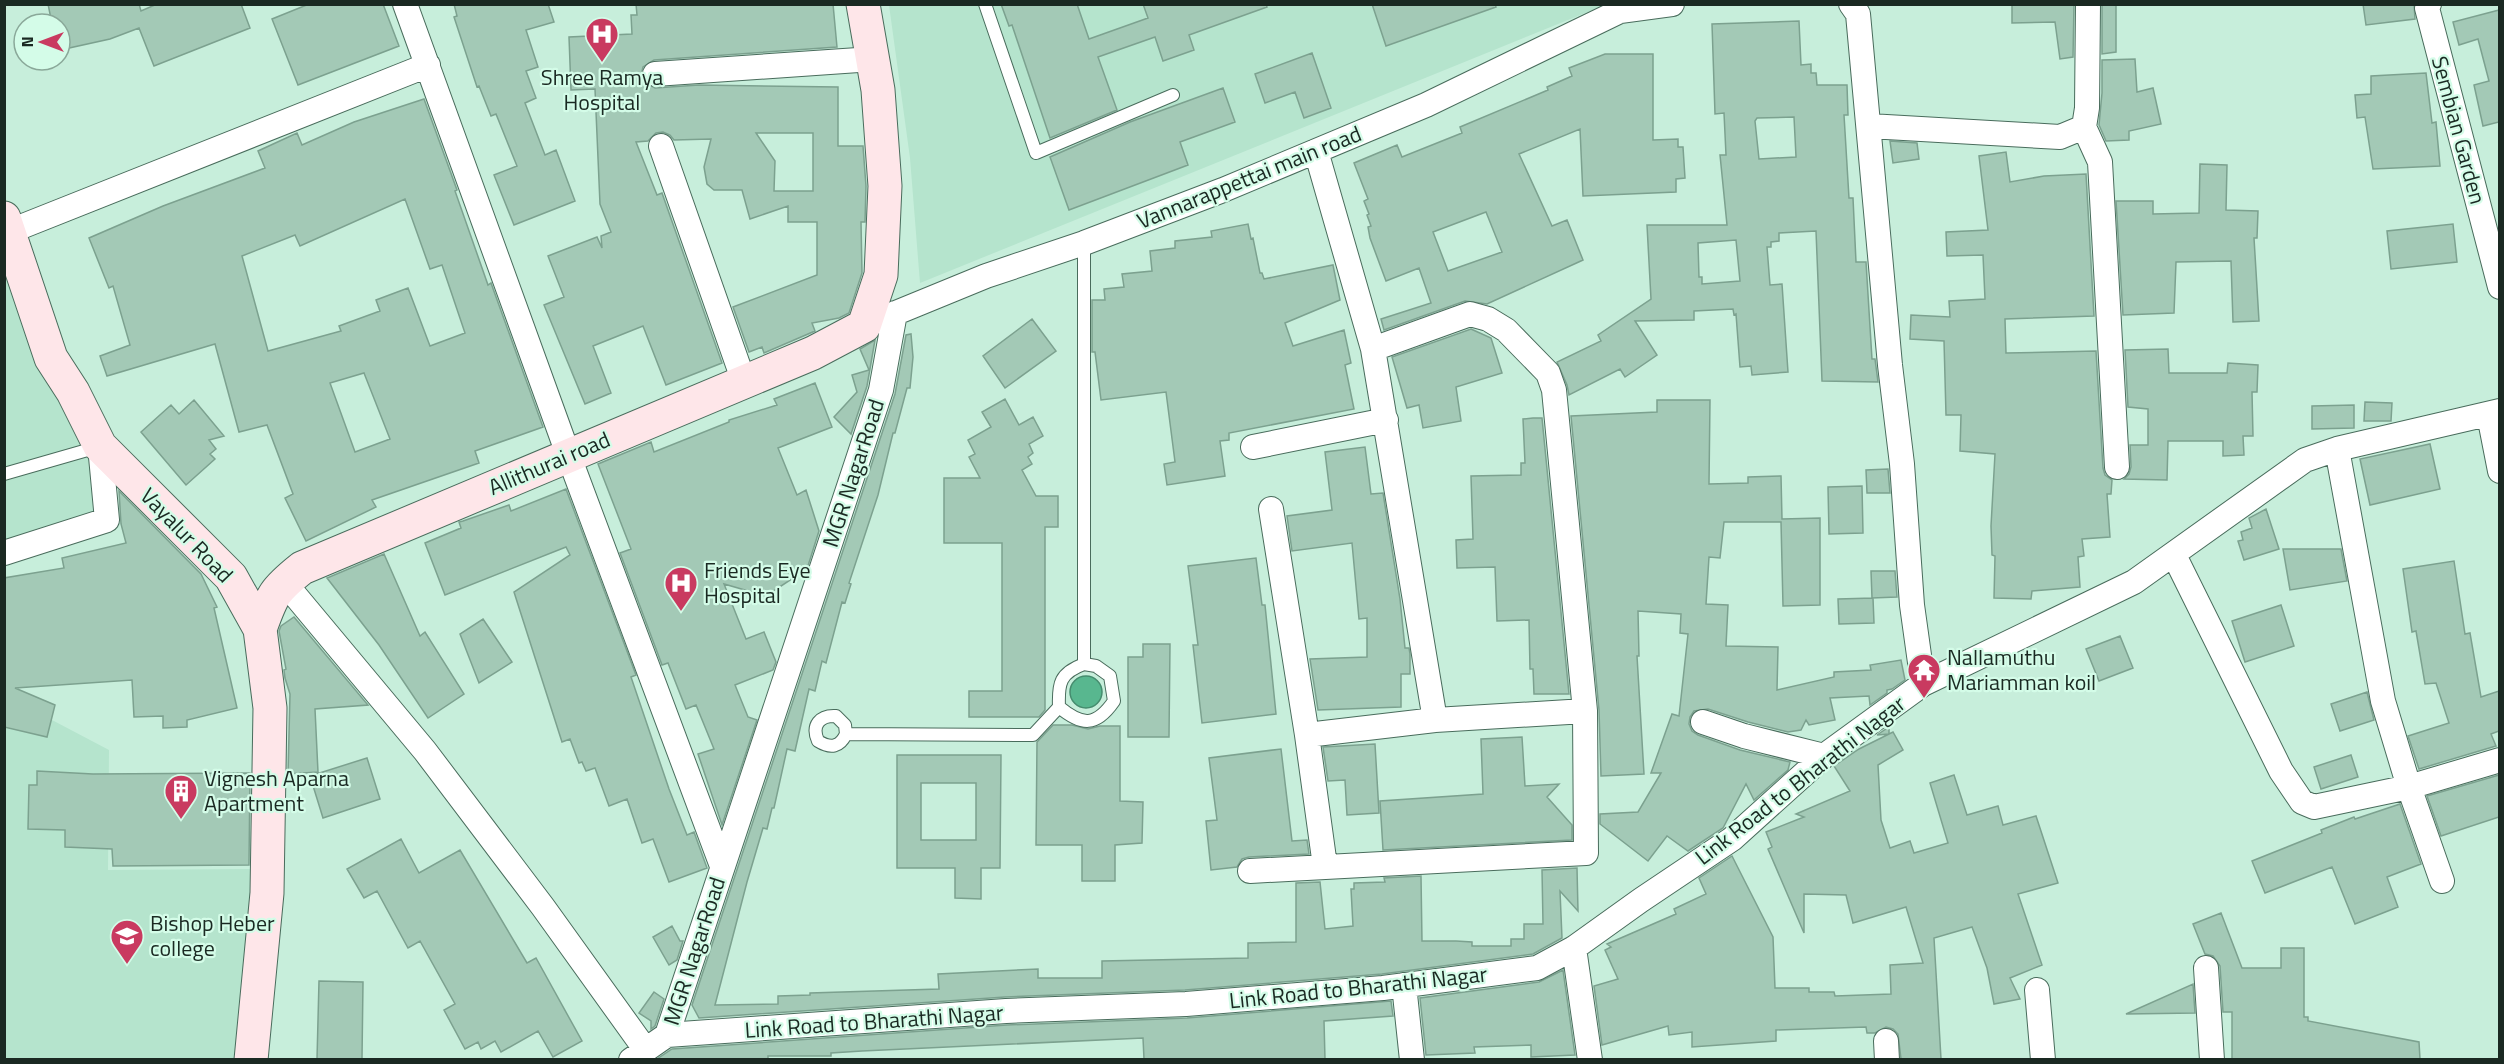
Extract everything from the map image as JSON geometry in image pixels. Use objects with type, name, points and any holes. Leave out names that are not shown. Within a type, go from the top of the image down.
[{"type":"main road","points":[[863,4],[878,90],[885,186],[881,275],[864,326]]},
{"type":"main road","name":"Vayalur Road","points":[[6,225],[51,358],[73,392],[100,446],[231,577],[260,629],[270,708],[267,882],[251,1059]]},
{"type":"main road","name":"Allithurai road","points":[[260,629],[272,596],[284,582],[302,568],[568,454],[813,353],[864,326]]},
{"type":"street","points":[[405,4],[568,454],[722,866]]},
{"type":"street","name":"Vannarappettai main road","points":[[864,326],[986,276],[1084,243],[1223,190],[1426,105],[1620,8],[1672,4]]},
{"type":"street","points":[[1851,4],[1858,14],[1890,364],[1902,464],[1912,605],[1923,684]]},
{"type":"street","points":[[2088,4],[2088,108],[2084,127],[2100,162],[2117,467]]},
{"type":"street","name":"Sembian Garden","points":[[2428,6],[2499,287]]},
{"type":"street","points":[[655,74],[873,59]]},
{"type":"street","points":[[6,225],[428,65]]},
{"type":"street","points":[[1869,126],[2060,137],[2084,127]]},
{"type":"street","points":[[661,146],[744,382]]},
{"type":"street","points":[[1316,151],[1373,349],[1436,720]]},
{"type":"street","name":"MGR NagarRoad","points":[[284,582],[425,751],[543,907],[638,1054],[667,1035],[880,390],[895,314]]},
{"type":"street","points":[[1250,871],[1586,853],[1585,711],[1554,390],[1548,373],[1506,330],[1488,319],[1470,314],[1373,349]]},
{"type":"street","points":[[2494,413],[2499,471]]},
{"type":"street","name":"Link Road to Bharathi Nagar","points":[[667,1035],[1006,1011],[1186,1004],[1404,985],[1537,968],[1574,948],[1732,839],[1824,756],[1923,684],[2134,582],[2305,460],[2337,448],[2494,413]]},
{"type":"street","points":[[1253,447],[1386,420]]},
{"type":"street","points":[[4,553],[107,520],[100,446]]},
{"type":"street","points":[[2337,448],[2383,701],[2409,787],[2442,881]]},
{"type":"street","points":[[1271,509],[1325,866]]},
{"type":"street","points":[[2174,555],[2281,771],[2302,802],[2314,807],[2409,787],[2499,760]]},
{"type":"street","points":[[1307,735],[1436,720],[1585,711]]},
{"type":"street","points":[[1702,722],[1744,736],[1824,756]]},
{"type":"street","points":[[1574,948],[1590,1059]]},
{"type":"street","points":[[2206,968],[2212,1059]]},
{"type":"street","points":[[1404,985],[1412,1059]]},
{"type":"street","points":[[2037,990],[2043,1059]]},
{"type":"lane","points":[[985,4],[1036,153],[1173,95]]},
{"type":"lane","points":[[1084,243],[1084,664]]},
{"type":"lane","points":[[4,474],[100,446]]},
{"type":"lane","points":[[846,734],[1033,735],[1059,707],[1058,690],[1063,676],[1070,669],[1084,664],[1096,666],[1110,676],[1114,701],[1104,716],[1087,722],[1073,718],[1059,707]]},
{"type":"shaded area","points":[[889,5],[1605,5],[920,283],[910,158]]},
{"type":"shaded area","points":[[4,268],[92,458],[93,514],[4,546]]},
{"type":"shaded area","points":[[1086,676],[1097,681],[1102,692],[1097,703],[1086,708],[1075,703],[1070,692],[1075,681]]},
{"type":"shaded area","name":"Bishop Heber college","points":[[4,710],[24,712],[52,720],[109,750],[108,870],[259,869],[242,1059],[5,1059]]},
{"type":"building","points":[[48,4],[139,4],[141,11],[157,4],[241,4],[250,28],[154,66],[139,28],[110,39],[72,47],[72,12],[50,12]]},
{"type":"building","points":[[309,4],[383,4],[399,46],[298,85],[272,19]]},
{"type":"building","points":[[454,4],[548,4],[554,22],[526,30],[538,67],[526,71],[536,98],[525,103],[545,155],[556,150],[575,201],[514,225],[494,175],[517,166],[496,114],[491,116],[479,86],[477,87],[454,17],[457,16]]},
{"type":"building","points":[[636,4],[833,4],[837,47],[654,60],[643,67],[641,76],[644,82],[655,88],[699,85],[838,87],[838,146],[863,146],[866,186],[865,222],[861,222],[862,273],[849,313],[839,318],[812,323],[815,331],[764,353],[762,347],[749,352],[733,307],[817,275],[817,222],[788,222],[788,206],[750,219],[742,190],[714,190],[707,184],[704,167],[711,139],[674,140],[663,132],[656,133],[648,141],[636,142],[657,195],[662,193],[722,363],[666,385],[643,326],[593,346],[611,393],[585,404],[544,305],[564,297],[548,256],[597,237],[602,248],[601,236],[611,232],[600,204],[595,89],[571,90],[569,37],[632,34],[631,15],[637,15]],"holes":[[[756,133],[813,133],[813,191],[774,191],[775,161]]]},
{"type":"building","points":[[1001,4],[1077,4],[1089,39],[1148,18],[1143,4],[1266,4],[1267,7],[1189,35],[1194,50],[1163,61],[1155,37],[1098,57],[1117,110],[1050,138],[1012,25],[1009,26]]},
{"type":"building","points":[[1372,4],[1495,4],[1496,7],[1386,46]]},
{"type":"building","points":[[2012,4],[2074,4],[2073,57],[2060,59],[2055,22],[2012,23]]},
{"type":"building","points":[[2102,4],[2116,4],[2116,52],[2102,54]]},
{"type":"building","points":[[2363,4],[2414,4],[2415,19],[2366,25]]},
{"type":"building","points":[[2499,10],[2499,122],[2483,126],[2474,85],[2489,81],[2478,39],[2459,45],[2453,22]]},
{"type":"building","points":[[1799,21],[1801,65],[1811,64],[1811,73],[1816,73],[1817,85],[1847,85],[1848,115],[1844,115],[1849,198],[1853,198],[1856,262],[1866,262],[1872,359],[1875,359],[1878,382],[1822,381],[1816,231],[1779,233],[1779,241],[1771,242],[1771,247],[1767,247],[1770,285],[1782,284],[1788,372],[1752,375],[1751,366],[1740,367],[1736,314],[1734,315],[1733,309],[1694,311],[1694,320],[1635,321],[1657,355],[1625,377],[1620,369],[1569,395],[1557,362],[1601,341],[1598,335],[1651,299],[1647,225],[1727,225],[1720,155],[1726,155],[1724,113],[1715,114],[1712,24]],"holes":[[[1794,117],[1796,157],[1759,159],[1755,121],[1757,118]],[[1736,240],[1740,281],[1702,284],[1702,277],[1699,277],[1698,243]]]},
{"type":"building","points":[[1312,53],[1331,108],[1304,118],[1295,92],[1265,103],[1255,74]]},
{"type":"building","points":[[1605,54],[1653,54],[1653,140],[1678,139],[1678,147],[1683,147],[1685,178],[1676,179],[1676,192],[1583,196],[1580,129],[1519,154],[1552,226],[1567,220],[1583,260],[1487,304],[1465,301],[1384,330],[1381,319],[1431,303],[1419,268],[1386,281],[1370,238],[1368,227],[1371,226],[1364,201],[1368,199],[1354,163],[1397,145],[1402,157],[1462,133],[1460,127],[1548,90],[1547,87],[1572,76],[1569,68]],"holes":[[[1486,212],[1502,252],[1448,271],[1433,232]]]},
{"type":"building","points":[[2135,59],[2137,92],[2153,88],[2161,124],[2129,131],[2129,140],[2106,141],[2099,125],[2102,60]]},
{"type":"building","points":[[2426,73],[2432,123],[2436,122],[2440,166],[2373,169],[2365,117],[2357,118],[2355,95],[2371,94],[2371,76]]},
{"type":"building","points":[[1223,88],[1235,122],[1180,142],[1188,165],[1069,210],[1050,157],[1130,122]]},
{"type":"building","points":[[424,99],[488,285],[491,283],[543,427],[475,451],[479,463],[372,500],[376,507],[306,541],[285,498],[293,494],[267,425],[239,432],[215,344],[107,376],[100,356],[130,345],[113,286],[109,288],[89,238],[163,206],[265,168],[258,151],[297,133],[302,145],[354,122]],"holes":[[[405,199],[430,269],[442,265],[465,333],[430,346],[408,288],[376,300],[380,311],[339,326],[341,331],[268,351],[242,256],[295,235],[300,246]],[[364,373],[390,439],[355,452],[330,383]]]},
{"type":"building","points":[[1890,141],[1917,143],[1919,159],[1893,163]]},
{"type":"building","points":[[2006,152],[2010,182],[2044,176],[2086,174],[2094,316],[2005,319],[2006,353],[2096,351],[2103,468],[2105,475],[2112,480],[2111,494],[2107,494],[2110,537],[2082,539],[2084,556],[2078,557],[2080,587],[2032,591],[2031,599],[1994,598],[1995,556],[1992,555],[1991,526],[1995,454],[1960,451],[1961,415],[1946,415],[1944,341],[1910,339],[1911,315],[1950,317],[1949,301],[1985,299],[1983,255],[1947,256],[1946,232],[1988,230],[1979,156]]},
{"type":"building","points":[[2200,164],[2227,165],[2226,210],[2258,211],[2257,238],[2254,238],[2259,321],[2233,322],[2231,261],[2176,262],[2174,313],[2123,315],[2116,201],[2153,201],[2153,214],[2199,213]]},
{"type":"building","points":[[1248,224],[1260,273],[1264,279],[1333,265],[1340,300],[1285,323],[1293,346],[1344,330],[1351,363],[1345,365],[1354,409],[1229,433],[1229,440],[1220,441],[1225,476],[1167,485],[1164,464],[1175,462],[1166,392],[1101,400],[1095,352],[1092,352],[1092,300],[1105,300],[1104,289],[1124,287],[1122,274],[1152,271],[1150,251],[1175,248],[1175,241],[1212,237],[1211,231]]},
{"type":"building","points":[[2453,224],[2457,262],[2391,269],[2387,231]]},
{"type":"building","points":[[1032,319],[1056,351],[1005,388],[983,356]]},
{"type":"building","points":[[1471,329],[1491,338],[1502,373],[1456,387],[1461,421],[1423,428],[1419,405],[1407,408],[1392,357]]},
{"type":"building","points":[[911,334],[913,357],[910,388],[907,388],[895,433],[893,433],[878,495],[849,583],[851,584],[845,603],[842,602],[826,663],[822,661],[815,691],[809,689],[795,751],[787,749],[774,808],[772,808],[767,829],[763,828],[715,1005],[778,1004],[778,996],[810,995],[810,993],[939,989],[938,974],[1038,969],[1038,978],[1102,978],[1102,961],[1248,958],[1248,943],[1296,942],[1296,883],[1320,882],[1325,929],[1353,926],[1351,889],[1354,889],[1354,883],[1385,882],[1384,878],[1421,876],[1422,941],[1472,942],[1472,946],[1511,946],[1511,939],[1524,939],[1524,924],[1543,924],[1542,870],[1577,868],[1578,911],[1560,891],[1562,938],[1533,954],[1382,974],[1185,990],[1005,997],[699,1018],[692,1005],[895,394],[906,335]]},
{"type":"building","points":[[875,340],[867,386],[851,434],[834,417],[857,392],[852,375],[869,370],[860,349]]},
{"type":"building","points":[[2168,349],[2169,373],[2227,373],[2228,363],[2258,365],[2257,392],[2252,392],[2253,436],[2243,436],[2244,455],[2223,456],[2223,441],[2168,441],[2167,480],[2124,479],[2131,467],[2130,445],[2148,445],[2148,409],[2128,407],[2125,350]]},
{"type":"building","points":[[815,383],[832,427],[778,448],[797,495],[806,490],[819,531],[807,569],[766,596],[724,584],[746,639],[764,632],[776,662],[773,670],[735,685],[748,717],[757,720],[722,825],[698,754],[714,749],[696,705],[686,709],[668,663],[662,665],[620,553],[631,549],[598,464],[651,442],[654,452],[729,422],[729,420],[777,405],[774,399]]},
{"type":"building","points":[[1005,399],[1019,425],[1033,417],[1043,436],[1029,444],[1033,453],[1028,457],[1032,464],[1022,470],[1036,496],[1058,496],[1058,527],[1045,527],[1045,710],[1039,717],[969,717],[969,691],[1002,691],[1002,543],[944,543],[944,478],[980,478],[969,457],[975,454],[968,440],[991,427],[982,412]]},
{"type":"building","points":[[194,400],[224,436],[209,440],[216,449],[210,454],[215,459],[186,485],[141,432],[171,405],[179,414]]},
{"type":"building","points":[[1657,400],[1710,400],[1709,484],[1748,483],[1748,477],[1781,476],[1782,519],[1820,518],[1820,605],[1783,606],[1781,522],[1724,522],[1720,558],[1709,557],[1706,604],[1728,605],[1726,646],[1778,647],[1777,690],[1834,677],[1834,672],[1871,670],[1870,665],[1901,660],[1905,680],[1887,690],[1887,693],[1870,705],[1869,696],[1830,698],[1835,720],[1809,725],[1806,720],[1801,730],[1788,732],[1708,709],[1694,711],[1689,724],[1692,731],[1698,735],[1740,750],[1790,762],[1788,770],[1754,800],[1746,784],[1723,828],[1688,851],[1667,836],[1648,861],[1600,824],[1600,814],[1638,812],[1661,773],[1651,773],[1672,714],[1679,716],[1688,634],[1680,633],[1681,614],[1638,611],[1639,656],[1637,656],[1644,774],[1601,776],[1599,710],[1571,416],[1657,412]]},
{"type":"building","points":[[2365,402],[2392,403],[2391,421],[2364,421]]},
{"type":"building","points":[[2354,405],[2354,428],[2312,429],[2312,406]]},
{"type":"building","points":[[1542,418],[1569,694],[1534,694],[1533,669],[1530,669],[1529,620],[1497,621],[1495,567],[1457,568],[1456,540],[1473,539],[1471,476],[1521,475],[1521,463],[1525,463],[1523,419]]},
{"type":"building","points":[[2430,444],[2440,489],[2370,505],[2360,459]]},
{"type":"building","points":[[1365,447],[1371,494],[1383,493],[1400,599],[1405,648],[1409,648],[1410,654],[1410,674],[1401,674],[1401,707],[1318,710],[1310,659],[1367,657],[1367,618],[1359,619],[1352,543],[1292,551],[1287,516],[1332,510],[1325,452]]},
{"type":"building","points":[[1888,469],[1890,493],[1867,493],[1866,470]]},
{"type":"building","points":[[1862,486],[1863,533],[1829,534],[1828,487]]},
{"type":"building","points":[[566,489],[636,675],[631,677],[669,789],[687,835],[694,832],[707,868],[669,882],[653,839],[642,843],[627,799],[609,806],[595,768],[586,771],[582,762],[579,763],[570,739],[562,742],[514,592],[570,555],[566,547],[445,595],[425,543],[461,528],[459,522],[509,505],[511,511]]},
{"type":"building","points":[[119,491],[201,574],[217,607],[214,608],[237,708],[187,720],[187,727],[163,728],[163,716],[134,717],[132,680],[15,688],[55,705],[47,737],[4,727],[4,578],[64,568],[62,558],[126,543],[121,524]]},
{"type":"building","points":[[2266,509],[2279,549],[2244,560],[2238,541],[2243,540],[2241,532],[2252,528],[2249,518]]},
{"type":"building","points":[[2283,549],[2341,549],[2347,581],[2290,590]]},
{"type":"building","points":[[384,554],[420,636],[425,632],[464,694],[428,718],[379,645],[327,578]]},
{"type":"building","points":[[1256,558],[1262,605],[1265,605],[1276,714],[1202,723],[1193,645],[1198,645],[1188,566]]},
{"type":"building","points":[[2454,561],[2465,634],[2470,633],[2481,697],[2499,691],[2499,731],[2491,734],[2496,746],[2419,769],[2408,736],[2449,723],[2436,683],[2425,684],[2416,631],[2412,632],[2403,569]]},
{"type":"building","points":[[1871,571],[1895,571],[1897,597],[1872,598]]},
{"type":"building","points":[[1873,598],[1874,623],[1839,624],[1838,599]]},
{"type":"building","points":[[2281,605],[2294,646],[2245,662],[2232,621]]},
{"type":"building","points":[[294,617],[368,705],[315,709],[318,772],[288,774],[290,694],[285,678],[284,670],[286,669],[279,631],[281,626]]},
{"type":"building","points":[[483,619],[512,662],[479,683],[460,634]]},
{"type":"building","points":[[2120,636],[2133,668],[2099,681],[2086,649]]},
{"type":"building","points":[[1143,644],[1170,644],[1169,737],[1128,737],[1128,657],[1143,657]]},
{"type":"building","points":[[2367,692],[2374,720],[2340,731],[2331,704]]},
{"type":"building","points":[[1053,725],[1072,725],[1088,729],[1100,726],[1120,726],[1120,801],[1143,802],[1142,843],[1115,845],[1115,881],[1082,881],[1082,845],[1036,845],[1037,742]]},
{"type":"building","points":[[1889,727],[1889,734],[1877,735]]},
{"type":"building","points":[[1893,732],[1903,750],[1878,765],[1881,820],[1890,848],[1910,841],[1914,853],[1948,843],[1930,783],[1954,775],[1967,815],[1998,806],[2003,825],[2036,816],[2058,883],[2018,894],[2042,965],[2010,978],[2020,999],[1994,1004],[1987,968],[1972,927],[1934,938],[1941,1059],[1901,1059],[1898,1034],[1886,1027],[1875,1033],[1867,1033],[1866,1027],[1776,1030],[1776,1041],[1692,1047],[1692,1032],[1669,1035],[1668,1026],[1602,1045],[1594,986],[1618,979],[1605,950],[1611,947],[1607,944],[1676,914],[1674,909],[1706,894],[1699,878],[1732,856],[1773,937],[1775,988],[1809,988],[1809,992],[1834,992],[1835,996],[1891,994],[1890,965],[1923,963],[1906,907],[1853,923],[1846,895],[1804,894],[1804,933],[1768,849],[1772,847],[1766,832],[1804,817],[1796,814],[1850,791],[1834,766],[1859,749]]},
{"type":"building","points":[[1522,737],[1525,786],[1559,784],[1547,797],[1572,825],[1572,840],[1383,850],[1380,801],[1483,794],[1481,739]]},
{"type":"building","points":[[1375,744],[1379,813],[1347,815],[1345,780],[1328,781],[1323,747]]},
{"type":"building","points":[[1281,749],[1292,841],[1307,840],[1309,854],[1249,857],[1242,859],[1237,867],[1211,870],[1206,821],[1217,820],[1209,758]]},
{"type":"building","points":[[897,755],[1001,755],[1000,868],[981,868],[981,899],[955,898],[955,868],[897,868]],"holes":[[[921,783],[976,783],[976,840],[921,840]]]},
{"type":"building","points":[[2351,755],[2358,777],[2321,789],[2314,767]]},
{"type":"building","points":[[367,758],[380,799],[323,818],[310,776]]},
{"type":"building","name":"Vignesh Aparna Apartment","points":[[37,771],[93,774],[250,773],[249,865],[113,866],[112,849],[65,847],[65,830],[28,829],[29,785],[37,785]]},
{"type":"building","points":[[2499,775],[2499,817],[2441,836],[2427,796]]},
{"type":"building","points":[[2400,804],[2421,864],[2387,877],[2398,907],[2355,924],[2332,867],[2265,893],[2252,861],[2322,833],[2321,830],[2354,817],[2355,819]]},
{"type":"building","points":[[401,839],[419,873],[460,850],[527,963],[536,958],[582,1041],[553,1057],[538,1031],[501,1052],[495,1041],[481,1049],[478,1042],[465,1049],[444,1010],[455,1004],[420,941],[408,948],[377,891],[364,898],[347,869]]},
{"type":"building","points":[[2221,913],[2242,968],[2281,968],[2281,948],[2304,948],[2304,1017],[2308,1017],[2308,1021],[2419,1042],[2420,1059],[2232,1059],[2232,1012],[2223,1012],[2220,966],[2213,956],[2205,954],[2193,924]]},
{"type":"building","points":[[672,926],[680,941],[683,941],[677,960],[669,965],[653,937]]},
{"type":"building","points":[[1563,970],[1575,1055],[1531,1057],[1531,1045],[1474,1047],[1475,1053],[1426,1055],[1420,998],[1539,982]]},
{"type":"building","points":[[319,981],[363,982],[362,1059],[317,1059]]},
{"type":"building","points":[[2193,984],[2195,1013],[2126,1014]]},
{"type":"building","points":[[654,992],[664,999],[655,1026],[651,1029],[651,1021],[639,1013]]},
{"type":"building","points":[[1391,1001],[1393,1016],[1324,1021],[1325,1059],[1144,1059],[1143,1038],[862,1051],[831,1053],[831,1056],[768,1056],[768,1059],[657,1059],[672,1049],[1007,1025],[1187,1018]]},
{"type":"place","name":"Shree Ramya Hospital","points":[[602,63]]},
{"type":"place","name":"Friends Eye Hospital","points":[[681,612]]},
{"type":"place","name":"Nallamuthu Mariamman koil","points":[[1924,699]]},
{"type":"place","name":"Vignesh Aparna Apartment","points":[[181,820]]},
{"type":"place","name":"Bishop Heber college","points":[[127,965]]}]
